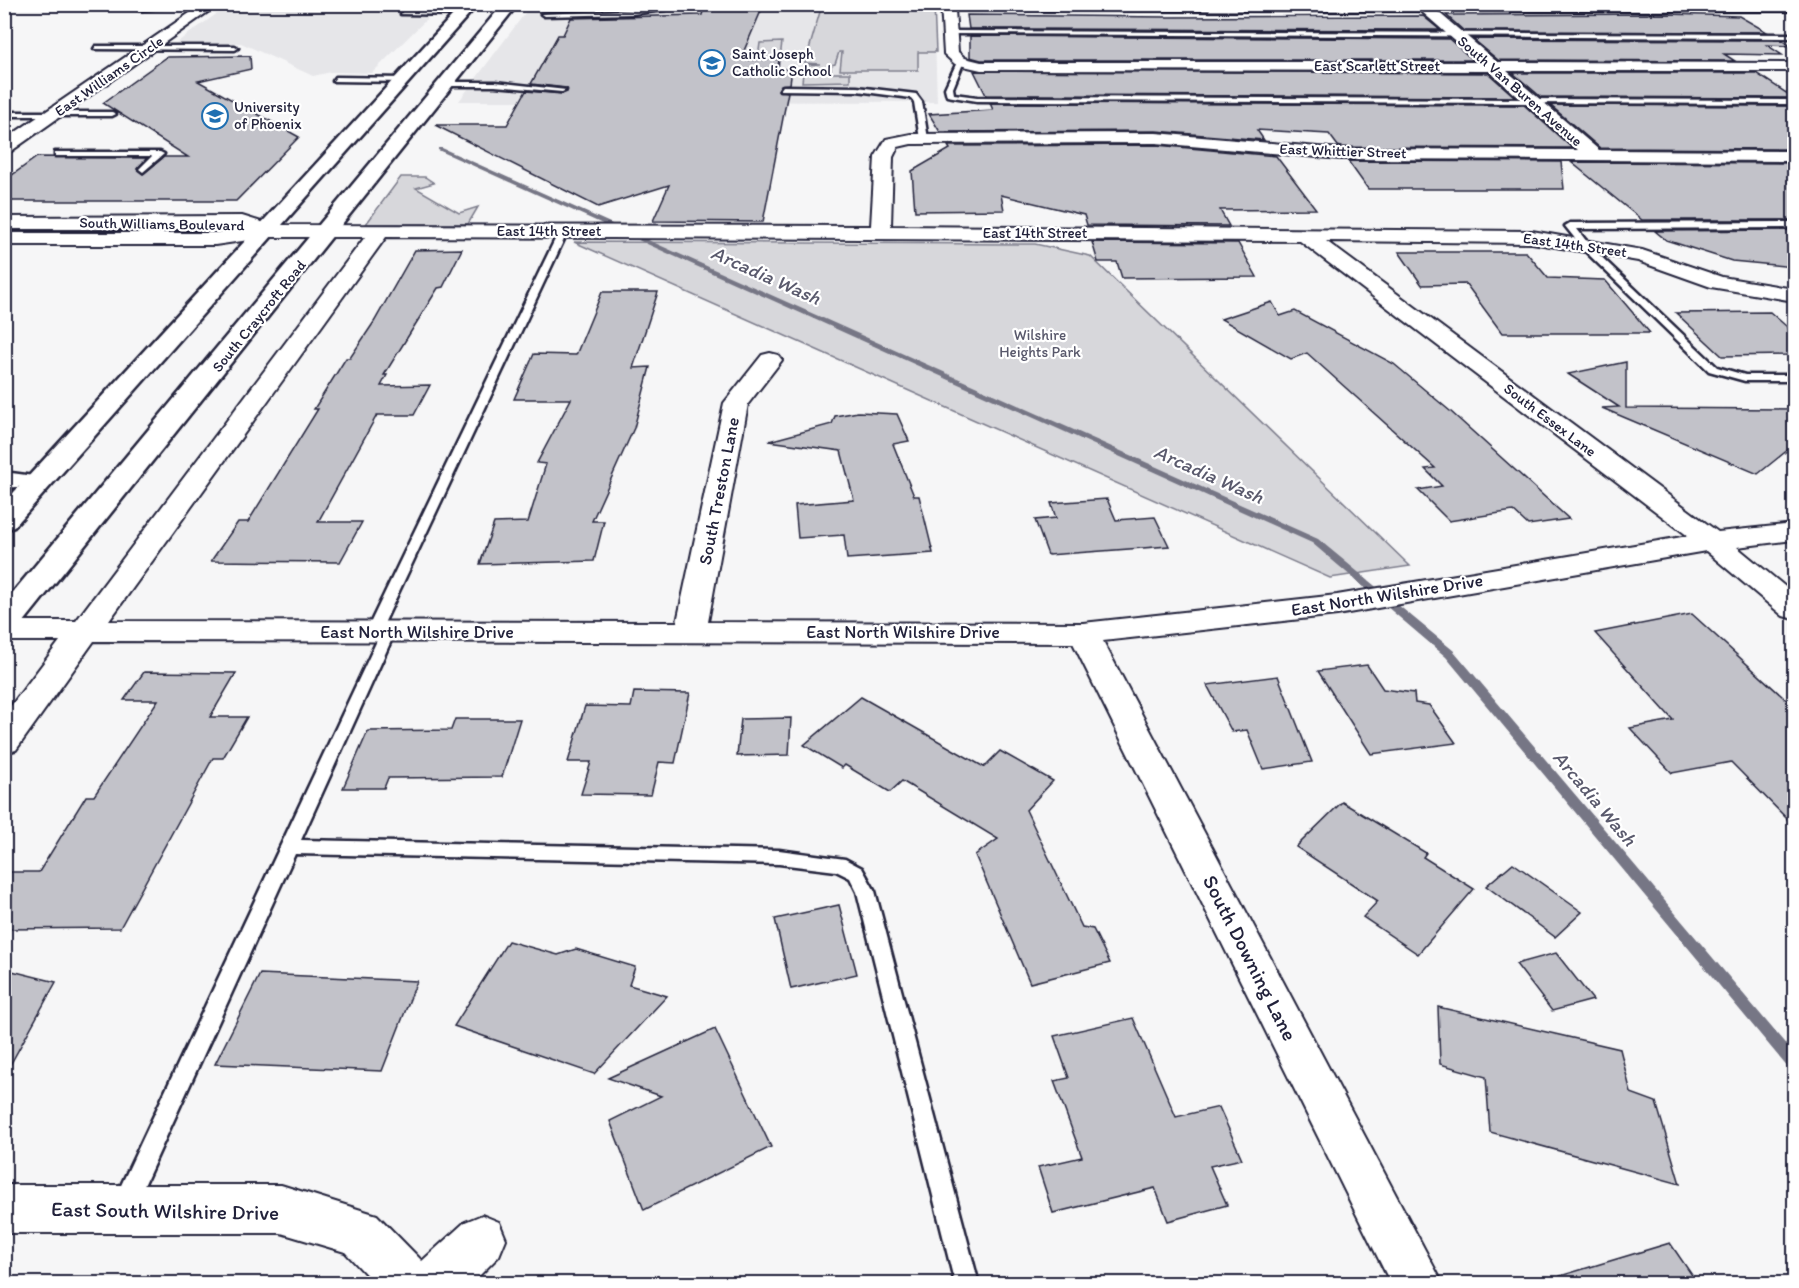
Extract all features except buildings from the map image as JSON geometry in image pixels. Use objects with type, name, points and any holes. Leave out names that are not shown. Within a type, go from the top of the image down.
[{"type":"main road","name":"South Craycroft Road","points":[[4,625],[328,231],[435,80],[511,4]]},
{"type":"main road","points":[[435,80],[460,35],[462,14]]},
{"type":"main road","points":[[4,521],[269,231],[462,14]]},
{"type":"street","points":[[960,61],[951,54],[948,5],[1794,7]]},
{"type":"street","name":"South Van Buren Avenue","points":[[1423,6],[1592,153]]},
{"type":"street","name":"East Williams Circle","points":[[4,148],[210,7]]},
{"type":"street","name":"East Scarlett Street","points":[[960,61],[981,66],[1794,67]]},
{"type":"street","name":"East Whittier Street","points":[[881,232],[884,157],[892,143],[924,139],[1156,138],[1293,152],[1341,154],[1592,153],[1794,156]]},
{"type":"street","name":"South Williams Boulevard","points":[[4,223],[242,222],[269,231]]},
{"type":"street","name":"South Williams Boulevard","points":[[4,239],[215,239],[269,231]]},
{"type":"street","name":"East 14th Street","points":[[269,231],[1303,234],[1532,237],[1642,256],[1718,283],[1794,296]]},
{"type":"street","points":[[4,741],[380,231]]},
{"type":"street","name":"South Essex Lane","points":[[1303,234],[1712,541],[1794,609]]},
{"type":"street","name":"South Treston Lane","points":[[691,631],[736,403],[770,360]]},
{"type":"street","name":"East North Wilshire Drive","points":[[4,632],[1083,633],[1337,605],[1712,541],[1794,532]]},
{"type":"street","name":"South Downing Lane","points":[[1083,633],[1418,1284]]},
{"type":"street","name":"East South Wilshire Drive","points":[[4,1209],[281,1209],[360,1232],[409,1284]]},
{"type":"street","points":[[434,1284],[482,1239]]},
{"type":"lane","points":[[139,8],[171,5],[210,7]]},
{"type":"lane","points":[[544,14],[631,12],[658,7],[686,7]]},
{"type":"lane","points":[[404,13],[462,14]]},
{"type":"lane","points":[[950,33],[1794,36]]},
{"type":"lane","points":[[96,48],[235,48]]},
{"type":"lane","points":[[190,57],[202,48]]},
{"type":"lane","points":[[960,61],[949,88],[951,96],[977,99],[1794,102]]},
{"type":"lane","points":[[336,79],[404,80]]},
{"type":"lane","points":[[435,80],[562,90]]},
{"type":"lane","points":[[783,88],[857,89],[913,96],[918,102],[924,139]]},
{"type":"lane","points":[[4,114],[112,114]]},
{"type":"lane","points":[[58,154],[160,154],[143,169]]},
{"type":"lane","points":[[1794,225],[1570,226],[1585,246],[1713,369],[1745,378],[1794,378]]},
{"type":"lane","points":[[121,1209],[289,847],[380,632],[563,231]]},
{"type":"lane","points":[[4,476],[41,481]]},
{"type":"lane","points":[[4,484],[41,481]]},
{"type":"lane","points":[[289,847],[779,857],[839,864],[856,873],[866,891],[967,1284]]},
{"type":"shaded area","points":[[229,5],[441,5],[372,73],[331,72],[313,76],[241,43],[176,43]]},
{"type":"shaded area","name":"Saint Joseph Catholic School","points":[[531,5],[934,5],[937,102],[459,101]]},
{"type":"green space","points":[[822,5],[934,5],[936,52],[918,52],[918,70],[840,70],[842,52],[839,52],[835,64],[831,65],[831,73],[850,73],[850,81],[802,82],[804,65],[820,64],[805,63]]},
{"type":"green space","points":[[782,42],[780,58],[758,58],[760,43]]},
{"type":"green space","points":[[401,177],[425,177],[434,183],[416,188],[459,213],[478,207],[468,224],[366,224]]},
{"type":"green space","name":"Wilshire Heights Park","points":[[574,242],[1035,244],[1090,256],[1410,566],[1330,578]]},
{"type":"waterway","name":"Arcadia Wash","points":[[440,149],[1315,541],[1450,654],[1794,1064]]},
{"type":"place","name":"Saint Joseph Catholic School","points":[[712,63]]},
{"type":"place","name":"University of Phoenix","points":[[215,116]]}]
